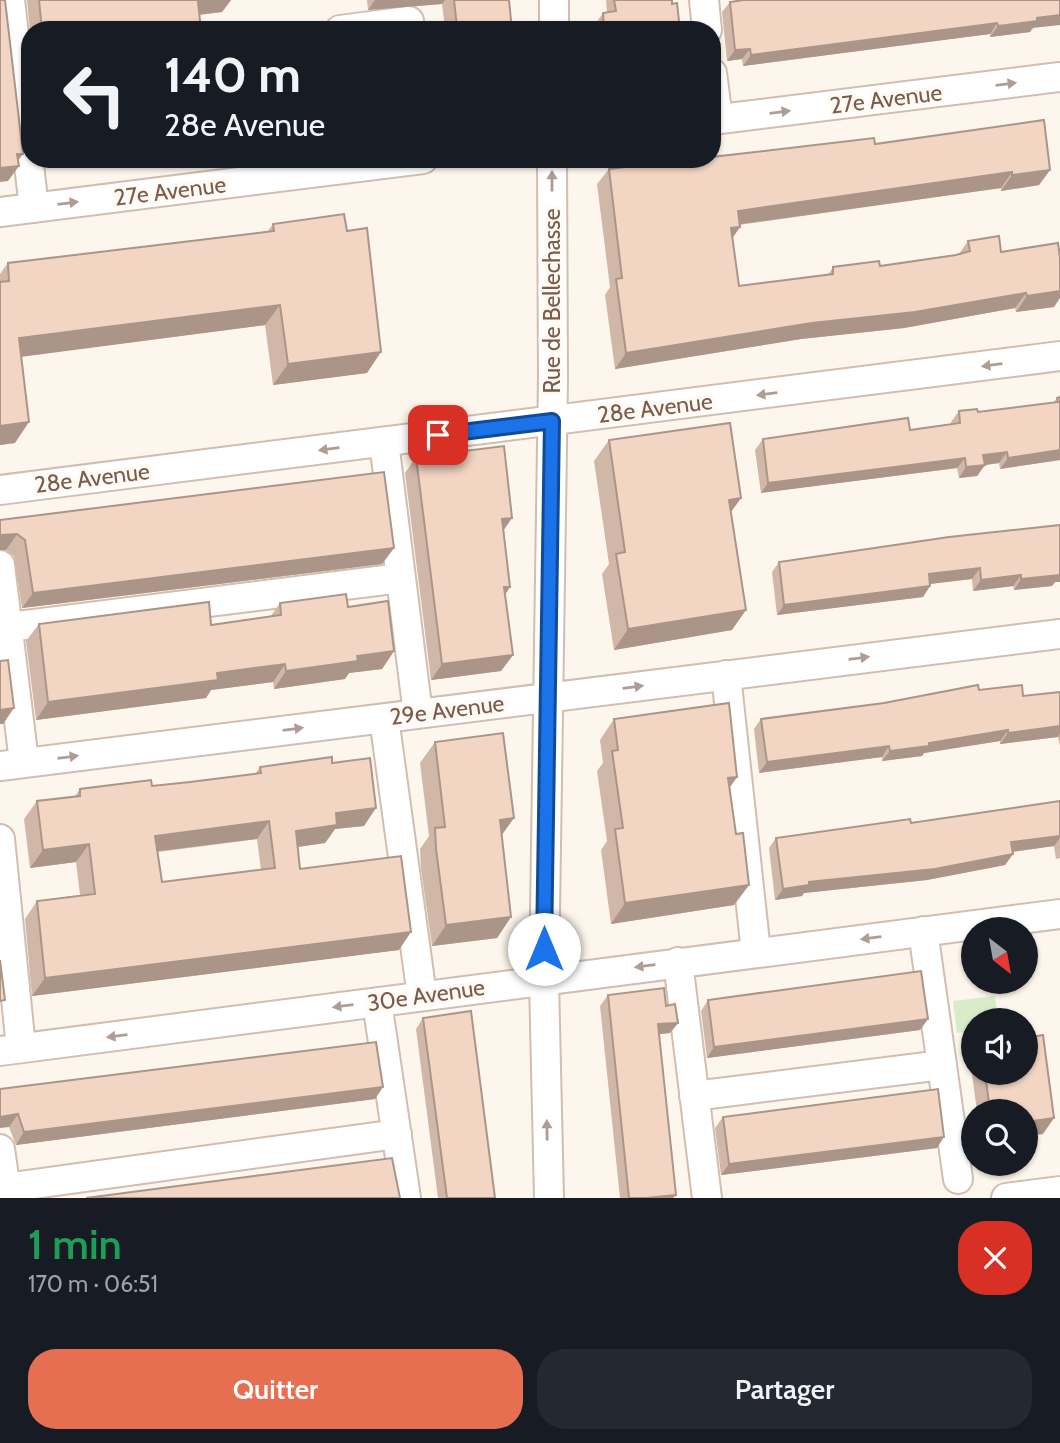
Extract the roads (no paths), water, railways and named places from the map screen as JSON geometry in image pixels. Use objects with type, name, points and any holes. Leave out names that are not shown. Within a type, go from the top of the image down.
[{"type":"street","points":[[10,0],[13,73],[21,124]]},
{"type":"street","points":[[554,0],[554,21]]},
{"type":"street","points":[[704,0],[706,21]]},
{"type":"street","points":[[387,21],[408,17]]},
{"type":"street","name":"27e Avenue","points":[[721,119],[1060,77]]},
{"type":"street","points":[[28,168],[34,208]]},
{"type":"street","name":"27e Avenue","points":[[0,212],[352,168]]},
{"type":"street","name":"Rue de Bellechasse","points":[[549,1198],[544,980],[552,421],[552,168]]},
{"type":"street","name":"28e Avenue","points":[[0,490],[1060,356]]},
{"type":"street","points":[[384,442],[418,714]]},
{"type":"street","points":[[0,565],[12,764]]},
{"type":"street","points":[[4,628],[401,578]]},
{"type":"street","name":"29e Avenue","points":[[12,764],[1060,634]]},
{"type":"street","points":[[726,675],[757,952]]},
{"type":"street","points":[[384,718],[422,996]]},
{"type":"street","points":[[0,839],[10,1050]]},
{"type":"street","name":"30e Avenue","points":[[10,1050],[1060,914]]},
{"type":"street","points":[[923,931],[958,1179]]},
{"type":"street","points":[[678,962],[707,1198]]},
{"type":"street","points":[[377,1002],[406,1198]]},
{"type":"street","points":[[694,1096],[942,1065]]},
{"type":"street","points":[[0,1150],[6,1193],[397,1134]]},
{"type":"street","points":[[1006,1198],[1060,1191]]}]
